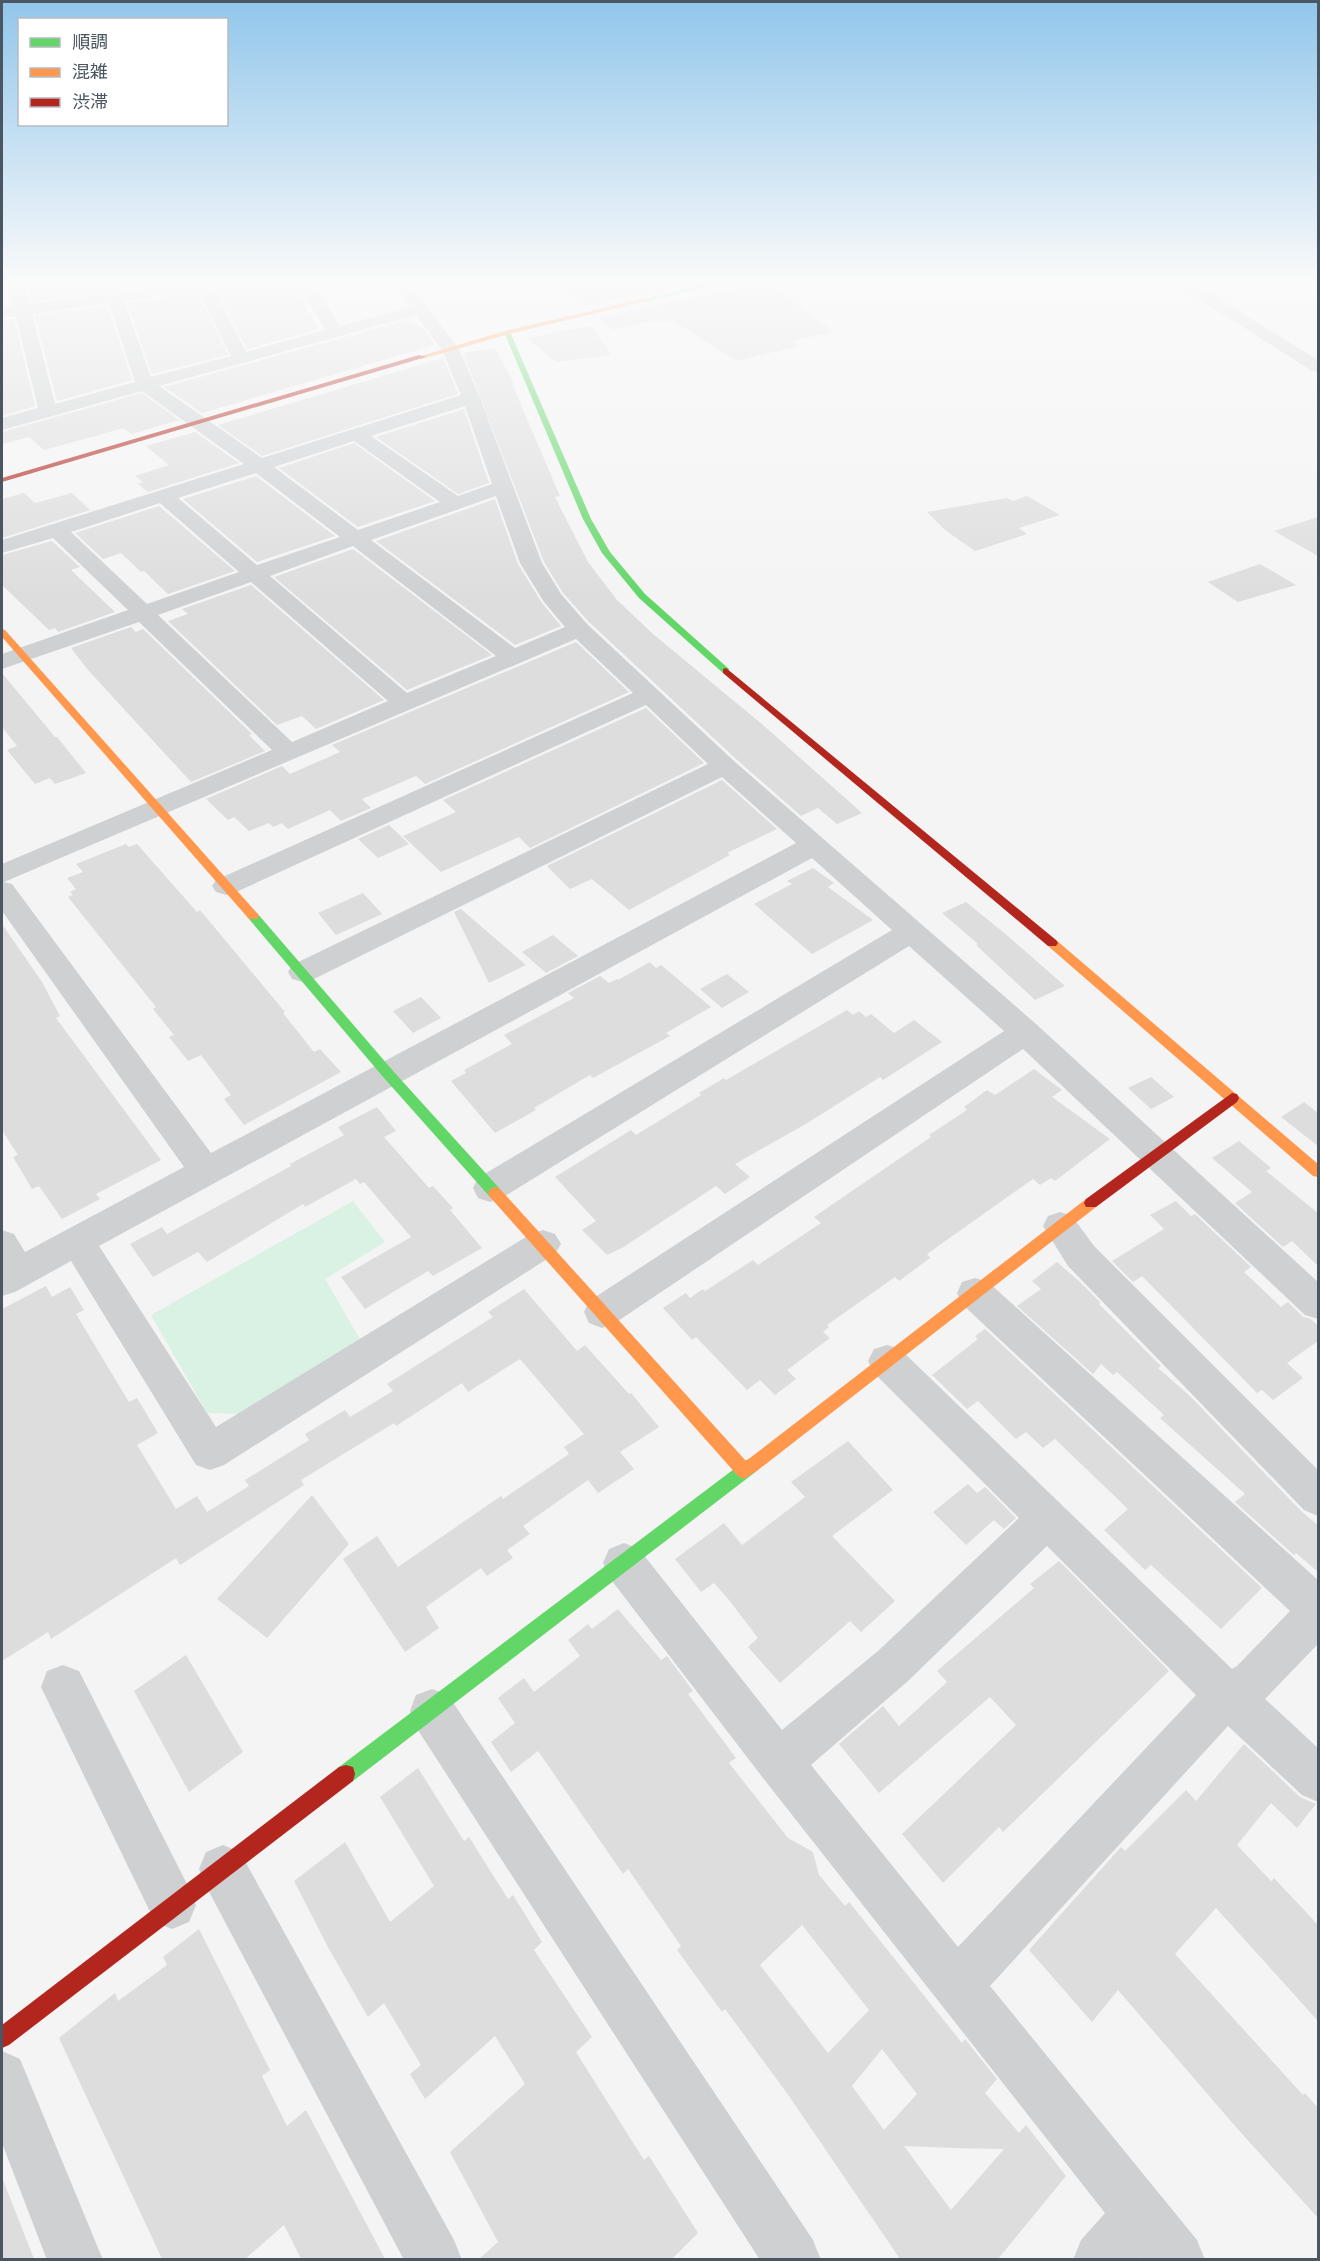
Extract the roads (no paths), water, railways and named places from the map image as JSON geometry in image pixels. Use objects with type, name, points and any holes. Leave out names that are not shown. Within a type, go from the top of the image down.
[{"type":"street","points":[[42,386],[48,411]]},
{"type":"street","points":[[2,424],[143,386]]},
{"type":"street","points":[[146,386],[260,466],[513,657]]},
{"type":"street","points":[[2,480],[325,386]]},
{"type":"street","points":[[466,386],[531,563],[552,597],[579,629],[725,766],[1025,1032],[1318,1304]]},
{"type":"street","points":[[530,386],[587,519],[606,553],[642,596],[703,652],[1020,915],[1318,1172]]},
{"type":"street","points":[[2,547],[471,398]]},
{"type":"street","points":[[357,435],[455,503]]},
{"type":"street","points":[[11,658],[502,488]]},
{"type":"street","points":[[164,496],[404,704]]},
{"type":"street","points":[[57,530],[145,612],[288,752]]},
{"type":"street","points":[[2,873],[579,629]]},
{"type":"street","points":[[2,632],[11,658],[155,807],[303,972],[389,1075],[543,1244],[744,1471]]},
{"type":"street","points":[[226,886],[650,694]]},
{"type":"street","points":[[303,972],[725,766]]},
{"type":"street","points":[[7,1266],[76,1241],[814,845]]},
{"type":"street","points":[[2,891],[206,1172]]},
{"type":"street","points":[[490,1188],[912,931]]},
{"type":"street","points":[[602,1312],[1025,1032]]},
{"type":"street","points":[[2,2038],[172,1905],[432,1711],[1060,1226],[1232,1098]]},
{"type":"street","points":[[1060,1226],[1081,1256],[1318,1497]]},
{"type":"street","points":[[76,1241],[210,1452],[543,1244]]},
{"type":"street","points":[[975,1293],[1318,1608]]},
{"type":"street","points":[[887,1361],[1227,1695],[1318,1779]]},
{"type":"street","points":[[779,1762],[893,1666],[1047,1518]]},
{"type":"street","points":[[624,1563],[779,1762],[1177,2259]]},
{"type":"street","points":[[958,1984],[1227,1695],[1253,1682],[1318,1613]]},
{"type":"street","points":[[63,1687],[172,1905]]},
{"type":"street","points":[[432,1711],[793,2259]]},
{"type":"street","points":[[223,1869],[434,2259]]},
{"type":"street","points":[[2,2077],[75,2259]]},
{"type":"street","points":[[1101,2259],[1140,2215]]}]
